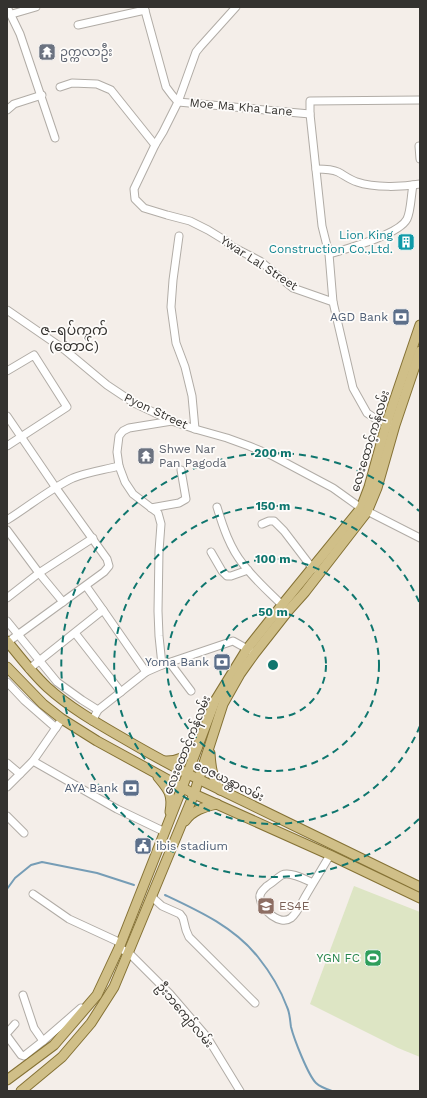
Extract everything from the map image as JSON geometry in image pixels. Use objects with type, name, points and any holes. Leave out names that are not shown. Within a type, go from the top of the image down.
[{"type":"main road","name":"လေးထောင့်ကန်လမ်း","points":[[21,1091],[62,1057],[91,1023],[114,987],[194,794],[223,704],[251,651],[283,616],[301,590],[364,510],[377,488],[391,424],[420,325]]},
{"type":"main road","name":"လေးထောင့်ကန်လမ်း","points":[[391,424],[420,351]]},
{"type":"main road","name":"လေးထောင့်ကန်လမ်း","points":[[7,1080],[54,1045],[96,995],[120,946],[215,702],[282,605],[301,590],[313,568],[344,535]]},
{"type":"main road","name":"ဝေဇယန္တာလမ်း","points":[[7,641],[27,667],[48,688],[70,706],[92,721],[160,760],[420,887]]},
{"type":"main road","name":"ဝေဇယန္တာလမ်း","points":[[7,667],[10,678],[62,719],[97,741],[194,794],[420,898]]},
{"type":"main road","points":[[10,678],[27,667]]},
{"type":"main road","points":[[160,760],[166,761],[182,759],[198,747]]},
{"type":"main road","points":[[209,749],[213,778],[220,790]]},
{"type":"main road","points":[[153,772],[164,784],[169,793],[171,802],[166,829]]},
{"type":"main road","points":[[180,826],[190,814],[200,808],[217,804]]},
{"type":"street","points":[[7,7],[12,14],[20,34],[42,95],[55,138]]},
{"type":"street","points":[[12,14],[36,7]]},
{"type":"street","points":[[60,87],[72,83],[97,84],[111,90],[155,145],[178,102],[196,52],[236,7]]},
{"type":"street","points":[[78,25],[144,9]]},
{"type":"street","name":"Moe Ma Kha Lane","points":[[144,9],[166,87],[178,102],[310,114]]},
{"type":"street","points":[[7,110],[14,104],[42,95]]},
{"type":"street","points":[[391,424],[376,419],[367,413],[353,388],[334,302],[329,254],[322,226],[310,102],[420,100]]},
{"type":"street","name":"Ywar Lal Street","points":[[155,145],[134,188],[135,199],[144,208],[190,221],[226,241],[231,246],[260,261],[293,288],[334,302]]},
{"type":"street","points":[[419,146],[420,159]]},
{"type":"street","points":[[316,169],[336,171],[350,180],[362,183],[385,186],[416,185],[408,216],[406,221],[401,226],[376,239],[329,254]]},
{"type":"street","points":[[179,236],[171,307],[176,343],[185,367],[192,396],[195,429]]},
{"type":"street","name":"Pyon Street","points":[[7,310],[65,350],[121,395],[134,403],[172,421],[227,438],[271,455],[333,488],[364,510],[420,538]]},
{"type":"street","points":[[7,371],[34,355],[67,407],[7,446]]},
{"type":"street","points":[[7,416],[56,488],[93,538],[110,566],[86,586],[7,641]]},
{"type":"street","points":[[172,421],[129,428],[123,431],[119,436],[117,452],[119,466],[125,482],[133,494],[158,513],[162,524],[159,551],[159,636],[166,664],[191,691]]},
{"type":"street","points":[[7,520],[56,488],[73,479],[119,466]]},
{"type":"street","points":[[151,508],[179,503],[186,499],[181,470]]},
{"type":"street","points":[[217,507],[224,528],[236,554],[248,570],[282,605]]},
{"type":"street","points":[[262,524],[269,521],[274,521],[284,531],[313,568]]},
{"type":"street","points":[[7,530],[63,602]]},
{"type":"street","points":[[7,598],[39,573],[93,538]]},
{"type":"street","points":[[211,552],[222,571],[227,576],[248,570]]},
{"type":"street","points":[[86,586],[146,672]]},
{"type":"street","points":[[27,667],[40,660],[104,610]]},
{"type":"street","points":[[7,621],[57,682],[98,710]]},
{"type":"street","points":[[75,633],[121,692]]},
{"type":"street","points":[[92,721],[98,710],[146,672],[233,642],[251,651]]},
{"type":"street","points":[[10,678],[24,700],[56,728]]},
{"type":"street","points":[[7,787],[33,761],[62,719]]},
{"type":"street","points":[[33,761],[117,809],[166,829]]},
{"type":"street","points":[[7,764],[20,774]]},
{"type":"street","points":[[7,816],[24,833]]},
{"type":"street","points":[[313,883],[290,874],[283,874],[262,891],[259,896],[260,900],[263,907],[273,916],[278,919],[287,920],[295,914],[330,856]]},
{"type":"street","name":"ဦးဘကျော်လမ်း","points":[[32,894],[69,920],[120,946],[129,953],[170,994],[206,1037],[240,1091]]},
{"type":"street","points":[[152,897],[162,906],[180,914],[184,918],[189,937],[255,1003]]},
{"type":"street","points":[[23,995],[34,1028],[43,1041]]},
{"type":"street","points":[[15,1024],[7,1034],[21,1055],[24,1056],[96,995]]},
{"type":"green space","name":"YGN FC","points":[[354,886],[420,912],[420,1057],[398,1048],[310,1004]]},
{"type":"waterway","points":[[7,889],[15,878],[31,865],[42,862],[97,873],[134,885]]},
{"type":"waterway","points":[[165,895],[227,928],[249,946],[267,968],[281,993],[289,1012],[295,1040],[309,1073],[323,1088],[332,1091]]},
{"type":"place","name":"ဥက္ကလာဦး","points":[[47,52]]},
{"type":"place","name":"Lion King Construction Co.,Ltd.","points":[[406,242]]},
{"type":"place","name":"AGD Bank","points":[[401,317]]},
{"type":"place","name":"Shwe Nar Pan Pagoda","points":[[146,456]]},
{"type":"place","name":"Yoma Bank","points":[[222,662]]},
{"type":"place","name":"AYA Bank","points":[[131,788]]},
{"type":"place","name":"ibis stadium","points":[[143,846]]},
{"type":"place","name":"ES4E","points":[[266,906]]},
{"type":"place","name":"YGN FC","points":[[373,958]]},
{"type":"district","name":"ဇ-ရပ်ကွက် (တောင်)","points":[[74,338]]}]
